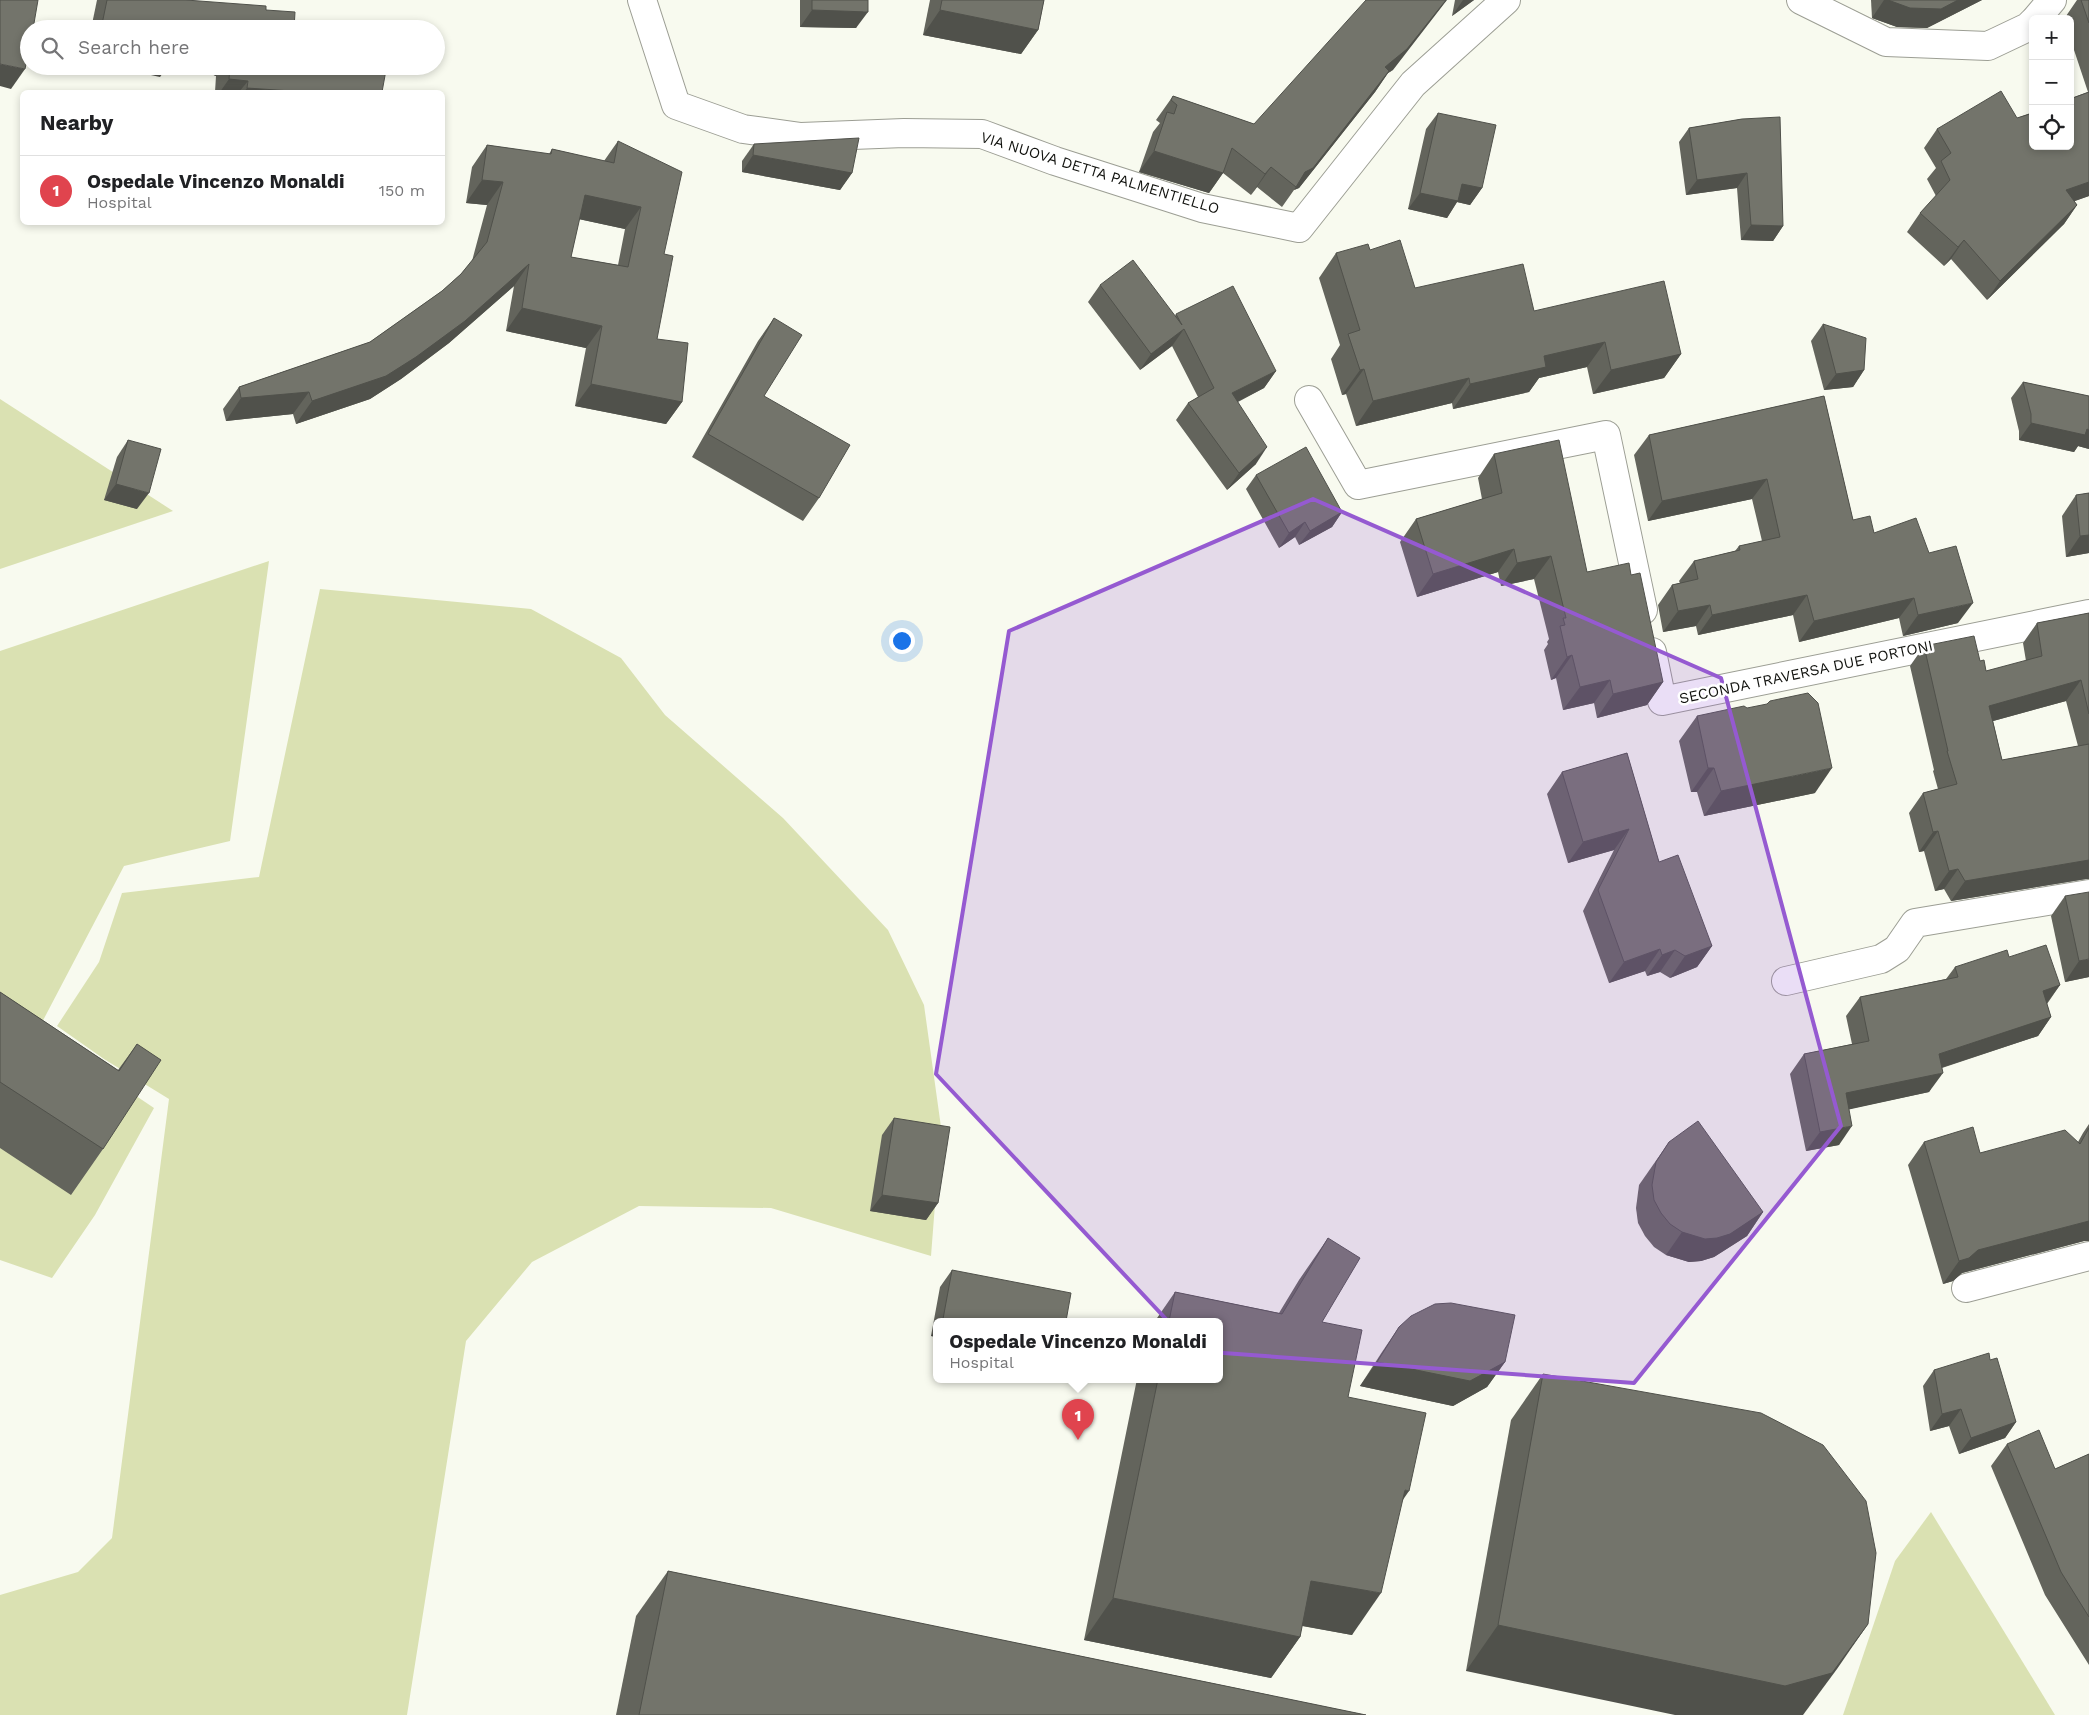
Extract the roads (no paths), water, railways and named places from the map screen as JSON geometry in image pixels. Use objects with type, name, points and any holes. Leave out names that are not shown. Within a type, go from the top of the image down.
[{"type":"street","name":"VIA NUOVA DETTA PALMENTIELLO","points":[[642,0],[676,105],[743,129],[801,137],[904,133],[982,134],[1054,161],[1202,208],[1299,228],[1413,84],[1506,0]]},
{"type":"street","points":[[1801,0],[1886,42],[1988,46],[2029,26]]},
{"type":"street","points":[[2039,15],[2052,0]]},
{"type":"street","name":"SECONDA TRAVERSA DUE PORTONI","points":[[1308,400],[1358,485],[1606,435],[1662,701],[2089,614]]},
{"type":"street","points":[[1786,981],[1881,959],[1897,948],[1915,924],[2089,894]]},
{"type":"street","points":[[1966,1288],[2089,1256]]},
{"type":"place","name":"Ospedale Vincenzo Monaldi","points":[[1078,1440]]}]
